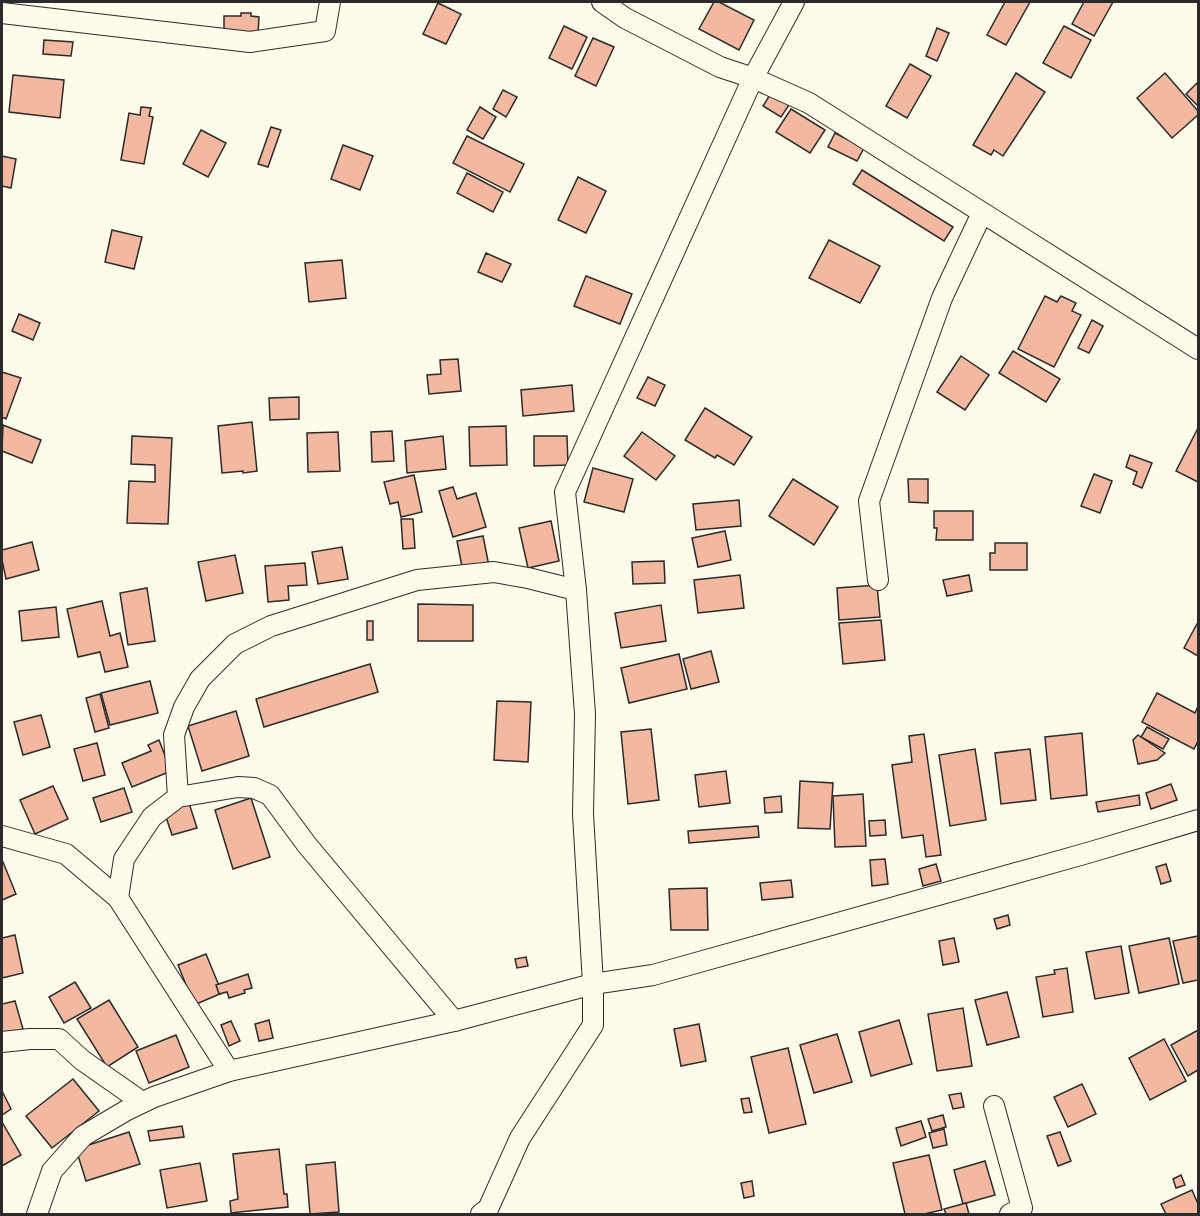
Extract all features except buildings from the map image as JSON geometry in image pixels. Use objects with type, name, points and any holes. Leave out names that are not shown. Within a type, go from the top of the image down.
[{"type":"street","points":[[2,13],[250,42],[325,32],[330,2]]},
{"type":"street","points":[[602,2],[625,18],[720,67],[753,78],[809,104],[1198,349]]},
{"type":"street","points":[[481,1215],[488,1209],[520,1138],[593,1025],[593,984],[583,814],[585,714],[576,590],[565,492],[753,78],[794,2]]},
{"type":"street","points":[[878,580],[869,501],[942,298],[982,213]]},
{"type":"street","points":[[178,797],[174,735],[184,707],[200,679],[235,644],[271,626],[417,580],[494,572],[576,590]]},
{"type":"street","points":[[118,898],[124,859],[152,817],[178,797],[238,788],[254,788],[270,795],[307,845],[454,1021]]},
{"type":"street","points":[[37,1215],[52,1171],[83,1136],[142,1102],[229,1071],[454,1021],[593,984],[653,975],[1198,820]]},
{"type":"street","points":[[2,836],[66,854],[118,898],[229,1071]]},
{"type":"street","points":[[2,1042],[59,1039],[82,1060],[142,1102]]},
{"type":"street","points":[[994,1106],[1022,1208],[1010,1215]]}]
